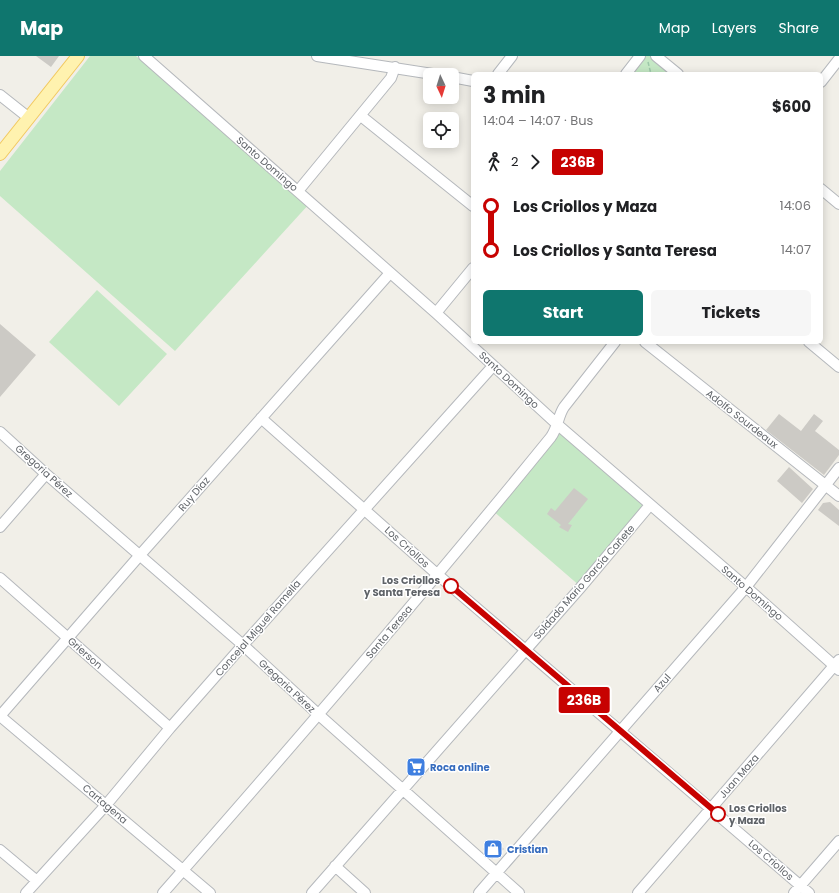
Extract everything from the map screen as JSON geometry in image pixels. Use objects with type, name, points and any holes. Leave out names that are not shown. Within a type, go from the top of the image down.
[{"type":"main road","points":[[0,154],[78,56]]},
{"type":"street","name":"Santo Domingo","points":[[144,56],[436,313],[493,366],[650,505],[837,665]]},
{"type":"street","points":[[317,56],[423,72]]},
{"type":"street","points":[[500,72],[512,56]]},
{"type":"street","points":[[628,72],[640,56]]},
{"type":"street","points":[[656,56],[676,72]]},
{"type":"street","points":[[823,79],[839,59]]},
{"type":"street","points":[[298,191],[391,78],[395,67]]},
{"type":"street","points":[[459,78],[471,81]]},
{"type":"street","points":[[0,95],[29,118]]},
{"type":"street","points":[[361,116],[471,204]]},
{"type":"street","points":[[823,191],[839,204]]},
{"type":"street","points":[[436,313],[471,270]]},
{"type":"street","name":"Ruy Díaz","points":[[0,716],[140,555],[390,273]]},
{"type":"street","name":"Santa Teresa","points":[[163,893],[319,715],[438,575],[551,437],[558,424],[560,412],[613,344]]},
{"type":"street","name":"Adolfo Sourdeaux","points":[[648,344],[839,496]]},
{"type":"street","points":[[811,344],[839,367]]},
{"type":"street","name":"Concejal Miguel Ramella","points":[[26,893],[106,805],[170,728],[243,645],[493,366]]},
{"type":"street","name":"Los Criollos","points":[[261,418],[438,575],[711,808],[797,889],[809,893]]},
{"type":"street","name":"Gregoria Pérez","points":[[0,432],[46,474],[243,645],[319,715],[404,789],[519,893]]},
{"type":"street","name":"Azul","points":[[480,893],[746,586],[839,468]]},
{"type":"street","points":[[0,527],[46,474]]},
{"type":"street","name":"Soldado Mario García Cañete","points":[[312,893],[581,587],[650,505]]},
{"type":"street","name":"Grierson","points":[[0,578],[170,728]]},
{"type":"street","name":"Juan Maza","points":[[638,893],[837,665]]},
{"type":"street","name":"Cartagena","points":[[0,716],[210,893]]},
{"type":"street","points":[[797,889],[839,841]]},
{"type":"street","points":[[0,850],[37,881]]},
{"type":"street","points":[[335,866],[365,893]]},
{"type":"path","points":[[647,56],[651,72]]},
{"type":"green space","points":[[90,56],[136,56],[310,203],[175,351],[0,196],[0,171]]},
{"type":"green space","points":[[640,56],[656,56],[676,72],[628,72]]},
{"type":"green space","points":[[97,290],[167,354],[119,406],[49,342]]},
{"type":"green space","points":[[558,425],[650,505],[581,587],[492,510]]},
{"type":"building","points":[[36,56],[59,56],[51,67]]},
{"type":"building","points":[[0,324],[36,355],[0,397]]},
{"type":"building","points":[[779,414],[801,431],[814,414],[823,421],[815,431],[839,450],[839,455],[824,475],[766,430]]},
{"type":"building","points":[[789,467],[813,489],[802,503],[777,481]]},
{"type":"building","points":[[574,488],[588,499],[568,524],[572,525],[568,532],[559,527],[561,525],[547,514],[551,508],[555,511]]},
{"type":"building","points":[[830,502],[839,510],[839,526],[818,510],[823,503]]},
{"type":"building","name":"Cristian","points":[[494,839],[504,849],[492,859],[483,849]]},
{"type":"bus line","name":"236B","points":[[451,586],[718,814]]},
{"type":"place","name":"Los Criollos y Santa Teresa","points":[[451,586]]},
{"type":"place","name":"Roca online","points":[[416,767]]},
{"type":"place","name":"Los Criollos y Maza","points":[[718,814]]},
{"type":"place","name":"Cristian","points":[[493,849]]}]
